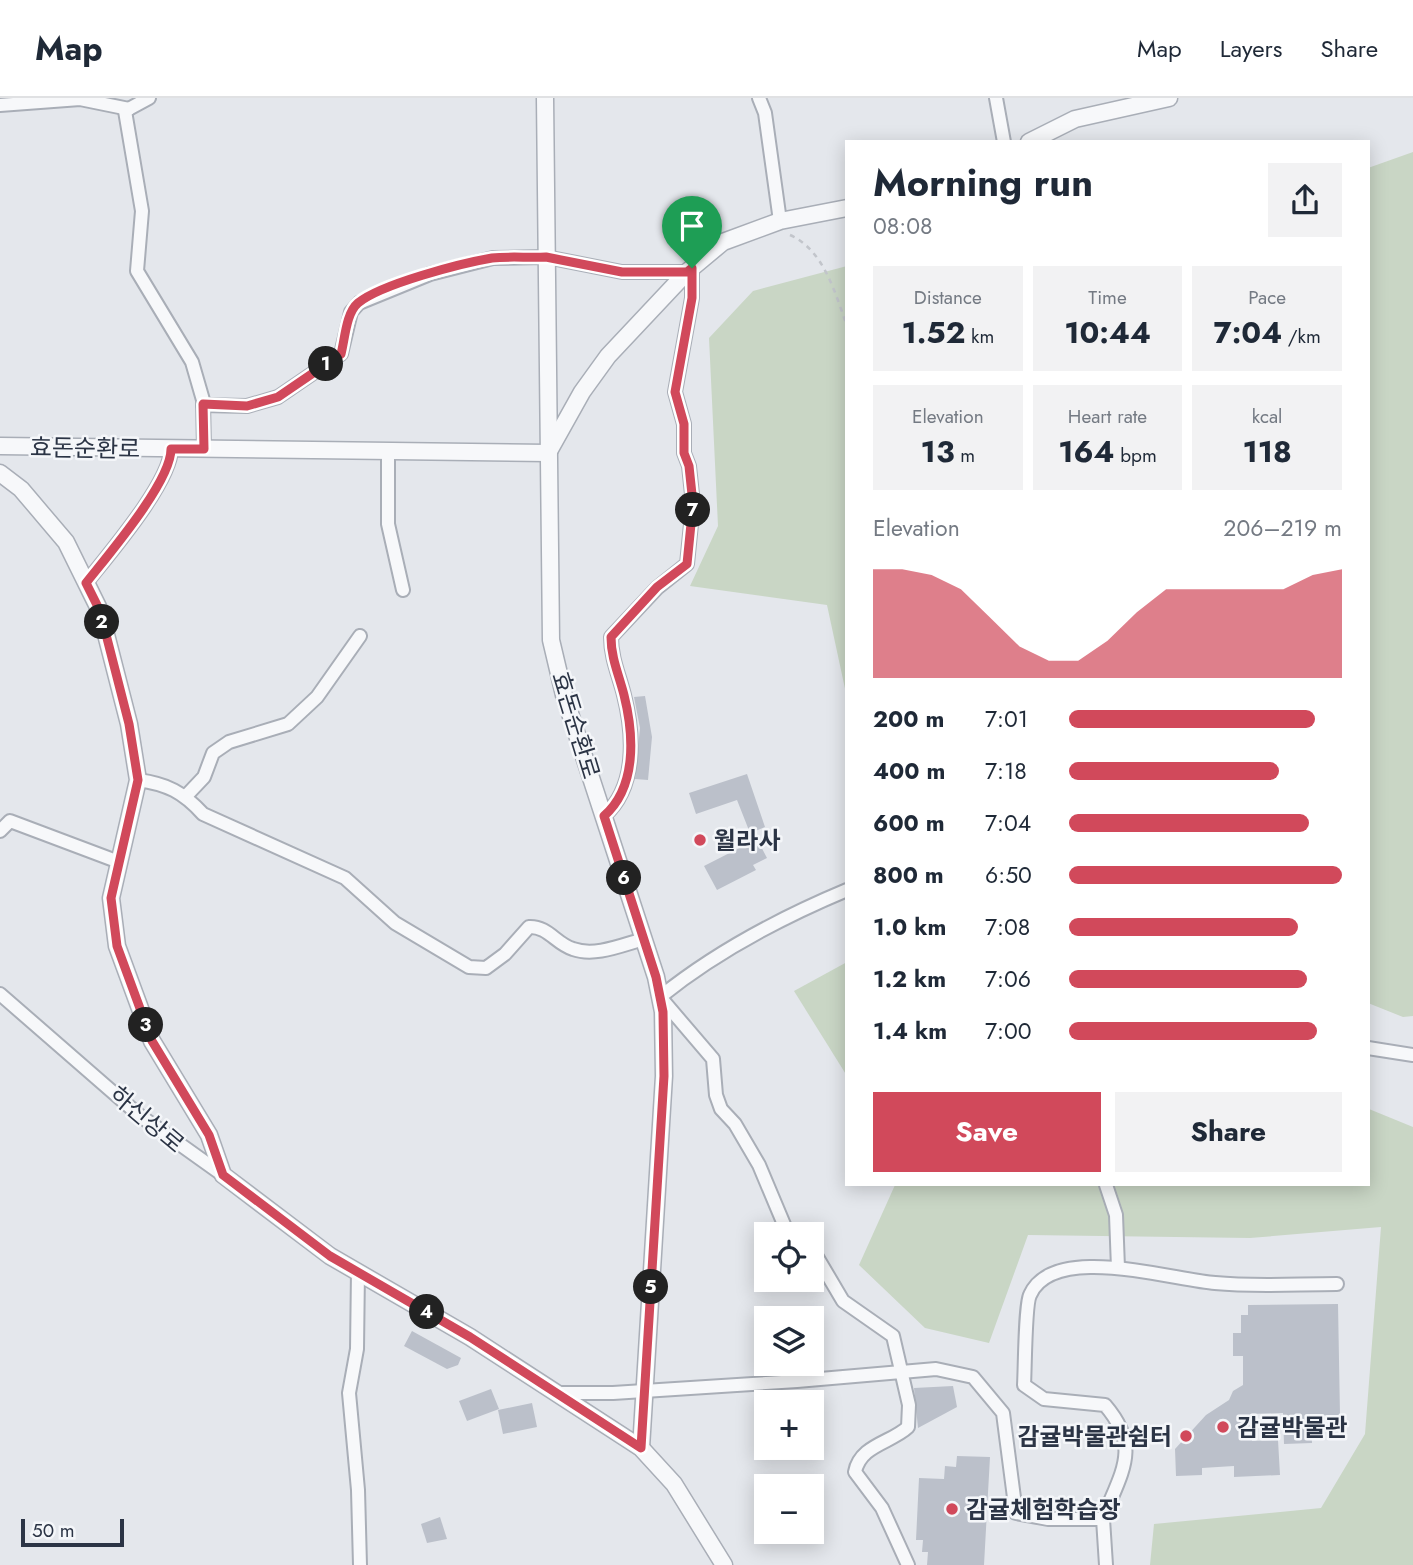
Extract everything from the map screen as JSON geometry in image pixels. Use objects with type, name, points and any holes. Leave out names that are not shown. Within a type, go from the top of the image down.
[{"type":"street","points":[[0,105],[80,99],[127,110],[149,98]]},
{"type":"street","name":"효돈순환로","points":[[545,98],[551,640],[564,695],[644,939],[660,997],[664,1076],[641,1448]]},
{"type":"street","points":[[759,98],[765,113],[774,223]]},
{"type":"street","points":[[996,98],[1004,140]]},
{"type":"street","points":[[1033,140],[1075,119],[1169,98]]},
{"type":"street","points":[[127,110],[142,211],[137,271],[192,362],[203,404],[204,449]]},
{"type":"street","points":[[548,453],[582,392],[608,356],[690,270],[723,242],[774,223],[845,208]]},
{"type":"street","points":[[203,404],[247,406],[278,397],[341,354],[351,312],[359,303],[430,274],[493,258],[546,257],[622,272],[690,270]]},
{"type":"street","points":[[604,816],[618,804],[627,784],[631,739],[624,696],[611,654],[611,637],[657,587],[687,564],[693,504],[689,466],[684,453],[684,424],[675,392],[692,298],[690,270]]},
{"type":"street","name":"효돈순환로","points":[[0,446],[548,453]]},
{"type":"street","name":"효돈순환로","points":[[86,583],[136,519],[171,461],[171,449]]},
{"type":"street","points":[[388,451],[388,524],[403,590]]},
{"type":"street","points":[[0,473],[21,489],[66,542],[100,611],[129,724],[138,780],[111,898],[117,946],[152,1041],[209,1135],[223,1175]]},
{"type":"street","points":[[186,796],[204,777],[213,753],[229,743],[288,724],[317,697],[360,636]]},
{"type":"street","points":[[138,780],[166,784],[186,796],[203,814],[345,878],[395,923],[469,967],[486,968],[505,954],[529,927],[538,927],[570,948],[585,952],[644,939]]},
{"type":"street","points":[[0,831],[10,821],[119,862]]},
{"type":"street","points":[[783,1222],[759,1165],[735,1124],[721,1109],[716,1095],[713,1059],[660,997],[690,973],[779,919],[845,891]]},
{"type":"street","name":"하신상로","points":[[0,994],[139,1115],[330,1256],[557,1393],[641,1448],[674,1485],[724,1565]]},
{"type":"street","points":[[1370,1048],[1413,1055]]},
{"type":"street","points":[[1106,1186],[1116,1214],[1118,1268]]},
{"type":"street","points":[[824,1268],[843,1301],[893,1336],[909,1405],[908,1427],[900,1435],[872,1448],[859,1459],[855,1472],[882,1508],[908,1565]]},
{"type":"street","points":[[1106,1565],[1103,1519],[1127,1456],[1122,1424],[1105,1405],[1044,1399],[1024,1385],[1030,1295],[1051,1273],[1080,1268],[1118,1268],[1215,1283],[1338,1284]]},
{"type":"street","points":[[358,1272],[357,1349],[349,1393],[362,1550],[359,1565]]},
{"type":"street","points":[[557,1393],[644,1391],[936,1368],[973,1377],[1003,1413],[1016,1513],[1048,1520],[1103,1519]]},
{"type":"path","points":[[774,223],[802,241],[823,266],[845,321]]},
{"type":"green space","points":[[1413,152],[1413,1016],[1403,1017],[1370,1004],[1370,167]]},
{"type":"green space","points":[[845,267],[845,689],[827,605],[690,586],[718,526],[709,338],[753,291]]},
{"type":"green space","points":[[845,963],[845,1073],[794,991]]},
{"type":"green space","points":[[1370,1109],[1413,1127],[1413,1565],[1150,1565],[1154,1524],[1321,1508],[1365,1434],[1381,1227],[1250,1238],[1028,1235],[989,1343],[925,1328],[859,1265],[895,1186],[1370,1186]]},
{"type":"building","points":[[645,696],[652,737],[648,780],[635,779],[640,728],[634,697]]},
{"type":"building","points":[[747,774],[765,827],[750,833],[737,800],[696,814],[689,793]]},
{"type":"building","name":"월라사","points":[[757,839],[767,858],[753,865],[756,870],[717,890],[704,866]]},
{"type":"building","points":[[1338,1304],[1340,1415],[1311,1416],[1312,1443],[1284,1444],[1283,1413],[1251,1414],[1252,1441],[1278,1440],[1280,1475],[1234,1477],[1234,1466],[1202,1468],[1202,1475],[1176,1476],[1175,1449],[1206,1415],[1229,1400],[1233,1391],[1243,1385],[1243,1356],[1233,1356],[1233,1333],[1241,1333],[1241,1315],[1248,1315],[1248,1305]]},
{"type":"building","points":[[412,1331],[461,1358],[458,1365],[447,1369],[404,1346]]},
{"type":"building","points":[[953,1386],[957,1407],[918,1428],[914,1388]]},
{"type":"building","points":[[491,1389],[499,1409],[467,1421],[459,1401]]},
{"type":"building","points":[[532,1403],[537,1427],[503,1434],[498,1410]]},
{"type":"building","name":"감귤체험학습장","points":[[957,1456],[990,1457],[984,1565],[927,1565],[928,1552],[922,1552],[923,1540],[916,1540],[919,1478],[944,1479],[945,1466],[956,1467]]},
{"type":"building","points":[[440,1517],[447,1539],[427,1543],[421,1524]]},
{"type":"place","name":"월라사","points":[[700,840]]},
{"type":"place","name":"감귤박물관","points":[[1223,1427]]},
{"type":"place","name":"감귤박물관쉼터","points":[[1186,1436]]},
{"type":"place","name":"감귤체험학습장","points":[[952,1509]]},
{"type":"route","points":[[546,257],[622,272],[687,272],[692,268],[692,298],[675,392],[684,424],[684,453],[689,466],[693,504],[687,564],[657,587],[611,637],[611,654],[624,696],[631,739],[627,784],[618,804],[604,816],[656,977],[663,1012],[664,1076],[641,1448],[470,1337],[330,1256],[223,1175],[209,1135],[152,1041],[117,946],[111,898],[138,780],[129,724],[100,611],[86,583],[136,519],[171,461],[171,449],[204,449],[203,404],[247,406],[278,397],[341,354],[351,312],[359,303],[430,274],[493,258],[546,257]]}]
